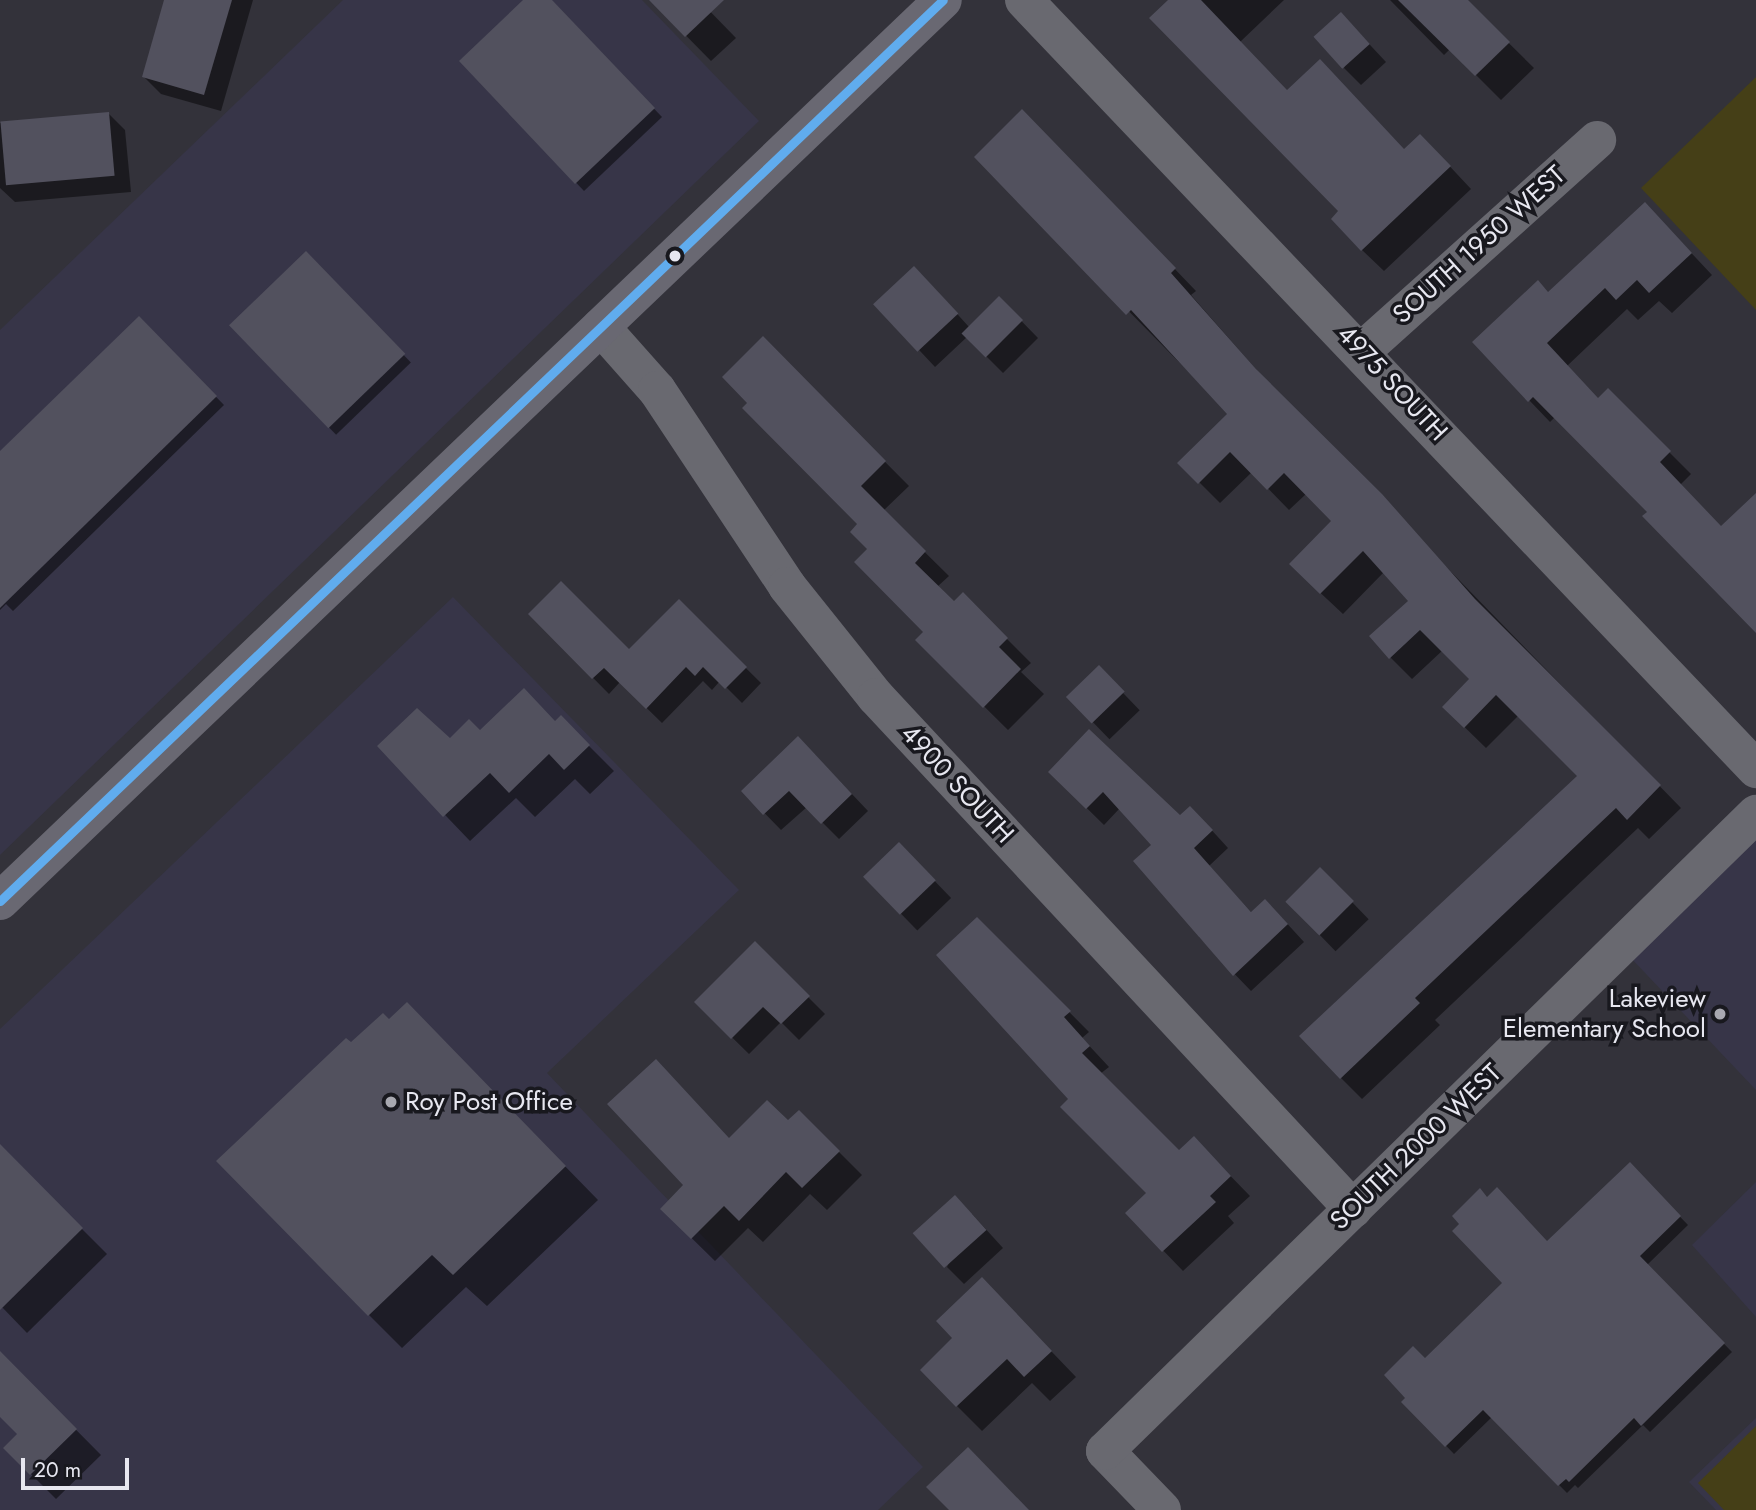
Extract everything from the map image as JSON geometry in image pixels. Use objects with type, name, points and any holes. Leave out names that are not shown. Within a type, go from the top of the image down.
[{"type":"main road","points":[[0,901],[943,0]]},
{"type":"street","name":"4975 SOUTH","points":[[1024,0],[1362,351],[1756,769]]},
{"type":"street","name":"SOUTH 1950 WEST","points":[[1362,351],[1597,140]]},
{"type":"street","name":"4900 SOUTH","points":[[601,327],[657,390],[788,586],[876,697],[1353,1209]]},
{"type":"street","name":"SOUTH 2000 WEST","points":[[1162,1510],[1105,1451],[1756,814]]},
{"type":"shaded area","points":[[343,0],[642,0],[759,121],[0,855],[0,330]]},
{"type":"shaded area","points":[[1756,77],[1756,310],[1641,188]]},
{"type":"shaded area","points":[[453,597],[739,890],[547,1073],[923,1467],[878,1510],[0,1510],[0,1029]]},
{"type":"shaded area","name":"Lakeview Elementary School","points":[[1756,797],[1756,1090],[1611,937]]},
{"type":"shaded area","points":[[1756,1182],[1756,1317],[1692,1245]]},
{"type":"shaded area","points":[[1756,1418],[1756,1510],[1716,1510],[1689,1482]]},
{"type":"shaded area","points":[[1756,1426],[1756,1510],[1724,1510],[1698,1483]]},
{"type":"building","points":[[164,0],[232,0],[204,95],[142,77]]},
{"type":"building","points":[[523,0],[552,0],[655,108],[575,184],[459,61]]},
{"type":"building","points":[[649,0],[724,0],[685,37]]},
{"type":"building","points":[[1168,0],[1201,0],[1287,90],[1320,59],[1404,149],[1420,134],[1451,166],[1361,251],[1331,219],[1338,211],[1149,18]]},
{"type":"building","points":[[1398,0],[1468,0],[1510,42],[1475,76]]},
{"type":"building","points":[[1341,12],[1370,44],[1342,69],[1314,37]]},
{"type":"building","points":[[1022,109],[1176,268],[1171,273],[1256,369],[1382,494],[1475,599],[1661,785],[1627,820],[1616,808],[1415,998],[1420,1003],[1340,1079],[1299,1036],[1577,776],[1496,695],[1464,728],[1442,707],[1469,679],[1420,630],[1389,659],[1369,636],[1408,601],[1363,551],[1320,594],[1289,564],[1331,521],[1284,473],[1267,490],[1230,452],[1198,484],[1177,463],[1227,414],[1131,310],[1126,315],[974,157]]},
{"type":"building","points":[[109,112],[115,176],[6,185],[0,121]]},
{"type":"building","points":[[1645,202],[1692,253],[1649,293],[1637,280],[1616,300],[1605,288],[1547,343],[1598,398],[1608,388],[1671,451],[1660,462],[1721,526],[1756,493],[1756,633],[1642,516],[1647,512],[1533,397],[1528,402],[1472,342],[1538,280],[1548,292]]},
{"type":"building","points":[[306,251],[405,354],[328,428],[229,325]]},
{"type":"building","points":[[914,266],[958,314],[917,352],[873,304]]},
{"type":"building","points":[[999,296],[1023,320],[986,358],[962,333]]},
{"type":"building","points":[[139,316],[217,396],[0,608],[0,451]]},
{"type":"building","points":[[763,336],[886,461],[861,486],[926,551],[915,563],[954,601],[963,592],[1008,638],[999,647],[1021,669],[983,708],[915,640],[923,632],[854,562],[867,549],[850,532],[857,524],[742,408],[747,403],[722,377]]},
{"type":"building","points":[[561,581],[629,649],[679,599],[747,667],[725,689],[703,667],[695,676],[686,667],[646,709],[604,668],[592,679],[528,614]]},
{"type":"building","points":[[1099,665],[1125,692],[1092,724],[1066,697]]},
{"type":"building","points":[[524,688],[555,721],[561,715],[590,745],[564,770],[549,754],[509,793],[490,773],[443,817],[377,746],[417,708],[450,738],[469,719],[480,730]]},
{"type":"building","points":[[1089,729],[1180,815],[1190,806],[1213,830],[1194,848],[1251,912],[1265,899],[1288,924],[1233,976],[1133,861],[1151,845],[1103,792],[1086,809],[1048,772]]},
{"type":"building","points":[[798,736],[852,794],[821,824],[789,791],[763,815],[741,791]]},
{"type":"building","points":[[899,842],[936,880],[900,915],[863,877]]},
{"type":"building","points":[[1320,867],[1354,901],[1319,936],[1285,902]]},
{"type":"building","points":[[977,917],[1071,1011],[1064,1017],[1090,1046],[1082,1053],[1179,1150],[1194,1136],[1231,1176],[1210,1196],[1216,1202],[1162,1252],[1125,1213],[1146,1193],[1060,1107],[1068,1099],[936,955]]},
{"type":"building","points":[[755,941],[810,996],[781,1024],[763,1007],[731,1039],[694,1002]]},
{"type":"building","name":"Roy Post Office","points":[[407,1002],[566,1166],[453,1275],[432,1255],[368,1316],[216,1161],[346,1038],[351,1042],[383,1013],[389,1019]]},
{"type":"building","points":[[656,1059],[729,1138],[767,1100],[788,1120],[799,1110],[840,1151],[802,1188],[786,1172],[739,1221],[724,1206],[691,1239],[660,1209],[683,1185],[607,1104]]},
{"type":"building","points":[[0,1144],[83,1228],[0,1310]]},
{"type":"building","points":[[1630,1162],[1681,1216],[1640,1256],[1725,1343],[1641,1426],[1634,1418],[1569,1482],[1566,1479],[1558,1486],[1483,1410],[1445,1447],[1401,1402],[1405,1398],[1384,1375],[1413,1346],[1425,1358],[1502,1283],[1452,1231],[1459,1224],[1452,1216],[1480,1188],[1487,1197],[1497,1187],[1547,1241]]},
{"type":"building","points":[[955,1195],[986,1230],[944,1268],[913,1233]]},
{"type":"building","points":[[982,1277],[1052,1351],[1024,1377],[1007,1359],[956,1407],[920,1370],[952,1338],[936,1321]]},
{"type":"building","points":[[0,1351],[77,1429],[30,1475],[3,1448],[17,1434],[0,1417]]},
{"type":"building","points":[[968,1447],[1029,1510],[949,1510],[926,1487]]},
{"type":"transit line","points":[[0,901],[943,0]]},
{"type":"place","name":"Lakeview Elementary School","points":[[1720,1014]]},
{"type":"place","name":"Roy Post Office","points":[[391,1102]]}]
